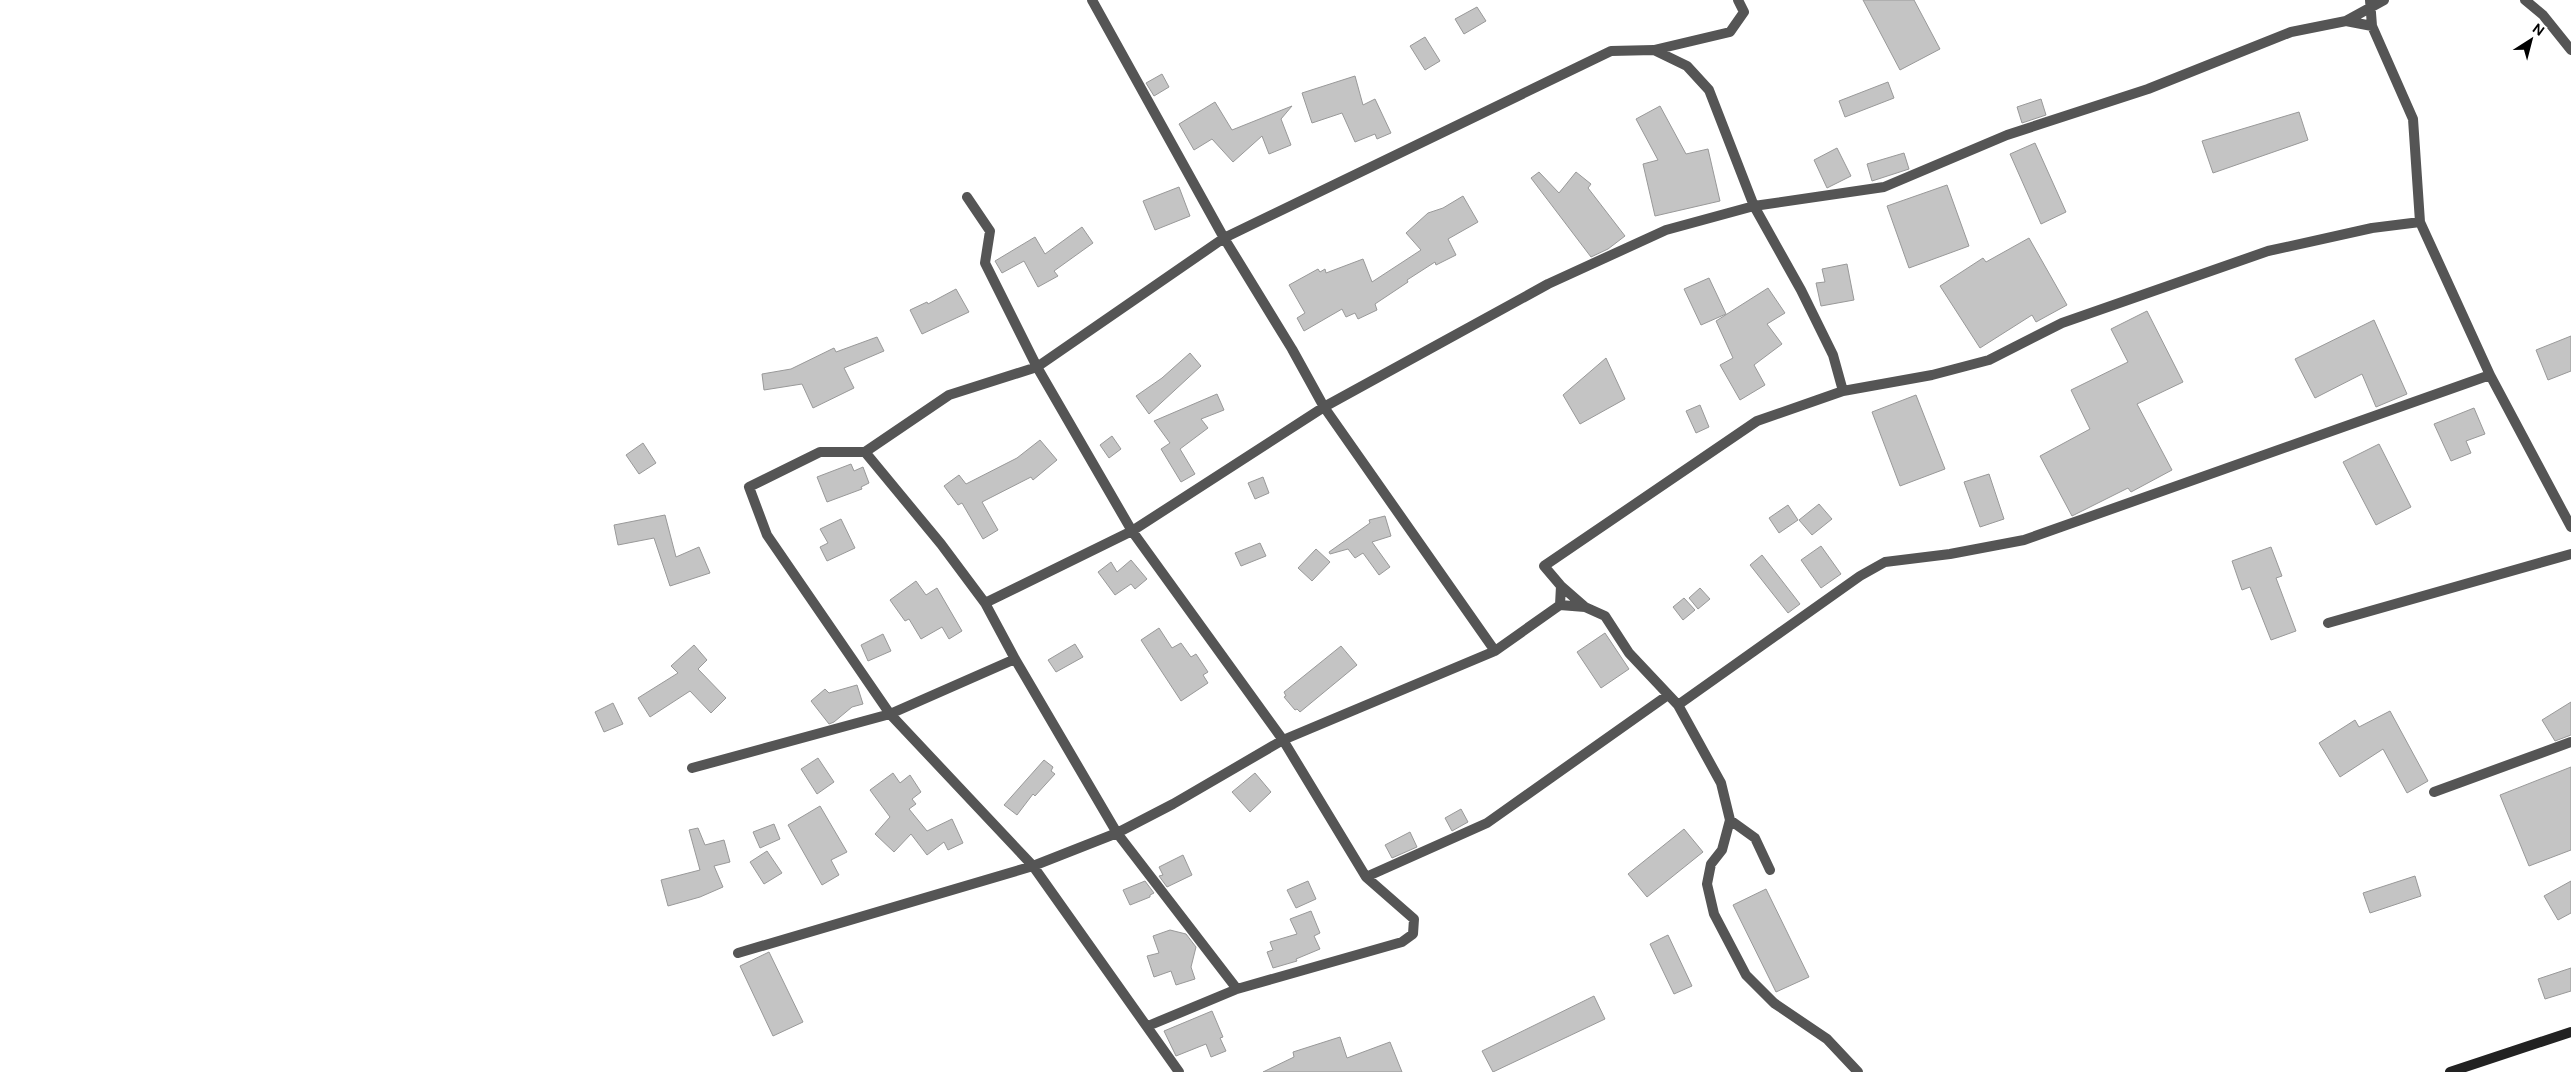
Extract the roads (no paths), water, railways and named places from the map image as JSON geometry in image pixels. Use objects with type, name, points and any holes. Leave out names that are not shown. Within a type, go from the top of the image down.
[{"type":"main road","points":[[2450,1072],[2571,1032]]},
{"type":"street","points":[[1092,0],[1224,238],[1292,349],[1324,407],[1495,651]]},
{"type":"street","points":[[1179,1072],[1033,866],[890,714],[767,535],[749,487],[820,452],[865,452],[949,395],[1037,367],[1224,238],[1611,51],[1654,50],[1730,32],[1744,12],[1738,0]]},
{"type":"street","points":[[2346,21],[2370,3],[2384,0]]},
{"type":"street","points":[[2525,0],[2543,15],[2571,50]]},
{"type":"street","points":[[2370,3],[2372,26],[2413,119],[2420,222],[2490,375],[2571,528]]},
{"type":"street","points":[[985,603],[1132,530],[1324,407],[1548,284],[1666,230],[1754,206],[1884,187],[2008,135],[2148,89],[2291,32],[2346,21],[2372,26]]},
{"type":"street","points":[[1654,50],[1687,66],[1708,90],[1754,206],[1801,290],[1833,355],[1842,391]]},
{"type":"street","points":[[966,198],[990,231],[985,263],[1037,367],[1132,530],[1283,740],[1366,877],[1414,920],[1413,934],[1402,942],[1237,988],[1148,1026]]},
{"type":"street","points":[[1858,1072],[1827,1039],[1774,1003],[1746,976],[1714,914],[1707,884],[1711,864],[1722,850],[1730,820],[1721,783],[1678,705],[1630,653],[1605,616],[1585,607],[1561,586],[1544,566],[1757,421],[1842,391],[1932,375],[1989,360],[2062,323],[2268,251],[2372,228],[2420,222]]},
{"type":"street","points":[[1678,705],[1860,576],[1885,562],[1950,554],[2024,540],[2490,375]]},
{"type":"street","points":[[865,452],[941,544],[985,603],[1015,659],[1117,833],[1237,988]]},
{"type":"street","points":[[2328,623],[2571,554]]},
{"type":"street","points":[[1560,605],[1561,586]]},
{"type":"street","points":[[738,953],[1033,866],[1117,833],[1173,804],[1283,740],[1495,651],[1560,605],[1585,607]]},
{"type":"street","points":[[692,768],[890,714],[1015,659]]},
{"type":"street","points":[[1366,877],[1486,823],[1668,695]]},
{"type":"street","points":[[2434,792],[2571,742]]},
{"type":"street","points":[[1730,820],[1755,838],[1770,870]]}]
